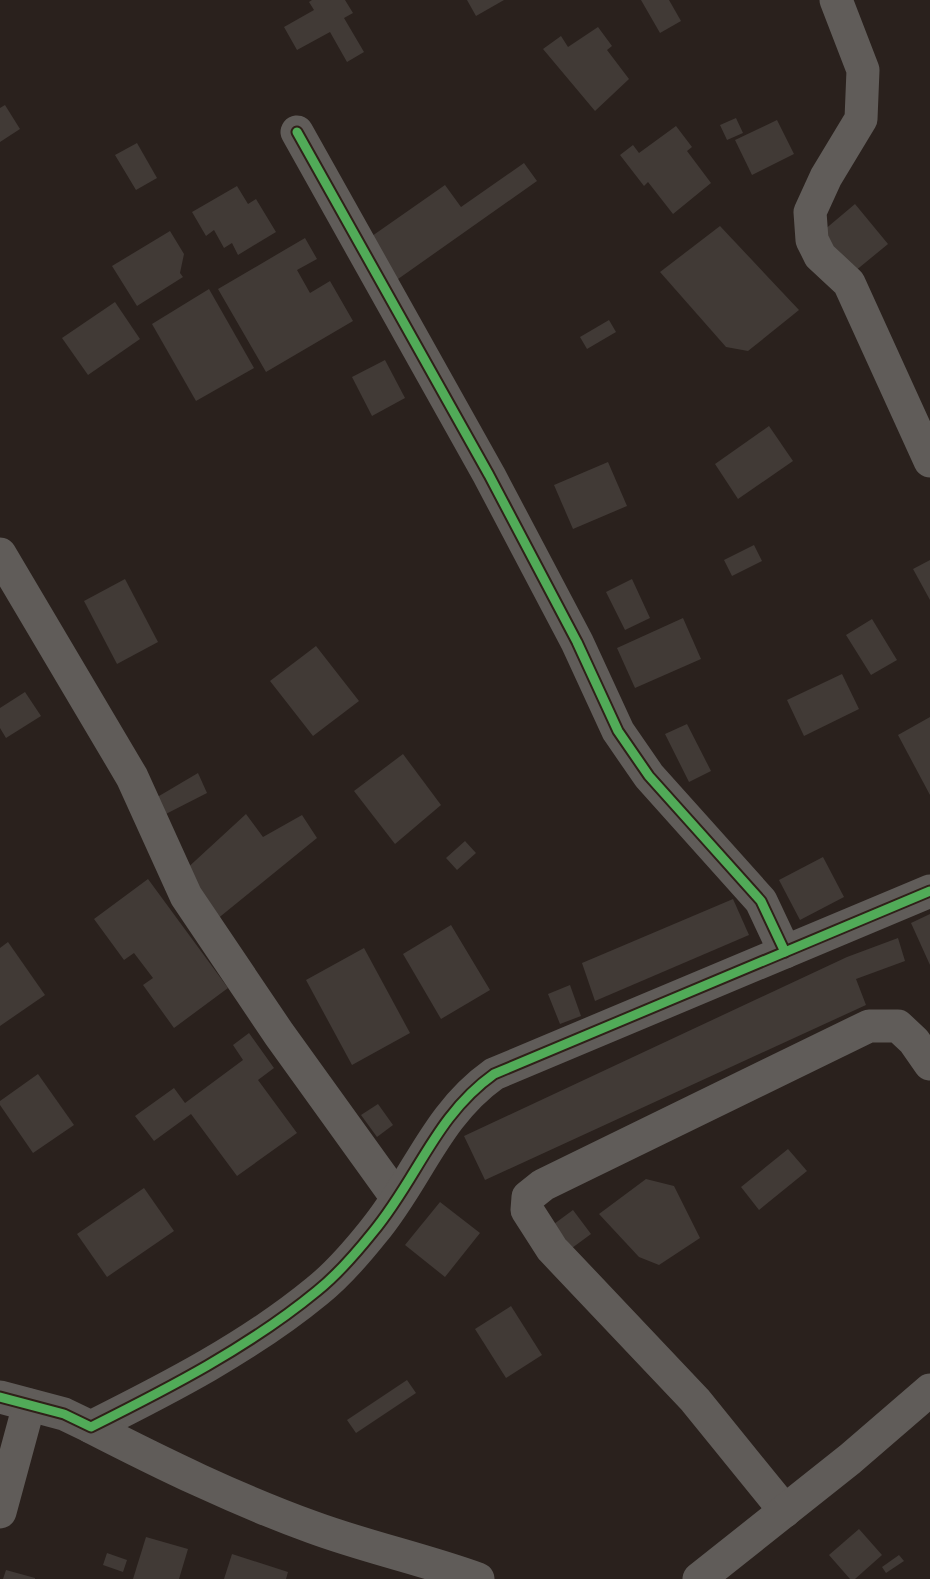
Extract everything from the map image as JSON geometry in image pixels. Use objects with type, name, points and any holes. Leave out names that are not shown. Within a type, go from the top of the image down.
[{"type":"street","points":[[836,0],[863,70],[861,119],[826,177],[810,212],[812,240],[820,256],[849,283],[930,461]]},
{"type":"street","points":[[297,132],[489,475],[577,642],[618,731],[649,776],[761,901],[784,952]]},
{"type":"street","points":[[0,554],[132,777],[186,896],[279,1035],[397,1198]]},
{"type":"street","points":[[91,1427],[158,1394],[282,1318],[319,1290],[374,1230],[450,1114],[470,1091],[494,1074],[930,891]]},
{"type":"street","points":[[785,1511],[695,1400],[552,1249],[527,1210],[528,1197],[543,1185],[869,1026],[898,1026],[914,1041],[930,1064]]},
{"type":"street","points":[[699,1579],[785,1511],[930,1390]]},
{"type":"street","points":[[0,1512],[14,1401],[64,1414],[185,1476],[314,1528],[429,1571],[478,1579]]},
{"type":"building","points":[[312,0],[345,0],[353,13],[344,18],[364,52],[347,62],[330,32],[297,50],[284,27],[314,10],[309,2]]},
{"type":"building","points":[[467,0],[504,0],[476,16]]},
{"type":"building","points":[[641,0],[669,0],[681,21],[660,33]]},
{"type":"building","points":[[598,27],[612,46],[607,50],[629,79],[595,111],[543,49],[561,36],[568,47]]},
{"type":"building","points":[[5,105],[20,129],[0,142],[0,108]]},
{"type":"building","points":[[736,118],[743,133],[727,140],[720,125]]},
{"type":"building","points":[[777,120],[794,154],[752,175],[735,140]]},
{"type":"building","points":[[676,126],[692,147],[687,151],[711,183],[673,214],[648,182],[644,186],[620,155],[633,145],[639,153]]},
{"type":"building","points":[[137,143],[157,178],[136,190],[115,155]]},
{"type":"building","points":[[524,163],[537,181],[391,284],[362,243],[445,185],[461,207]]},
{"type":"building","points":[[237,186],[248,204],[256,199],[276,232],[238,255],[232,243],[224,248],[214,230],[206,236],[192,212]]},
{"type":"building","points":[[855,204],[888,244],[849,276],[817,236]]},
{"type":"building","points":[[720,226],[799,310],[748,351],[726,347],[660,272]]},
{"type":"building","points":[[170,231],[184,254],[180,273],[183,277],[137,306],[112,266]]},
{"type":"building","points":[[305,238],[317,259],[297,270],[310,293],[330,281],[353,321],[266,372],[218,289]]},
{"type":"building","points":[[209,289],[254,368],[196,401],[152,324]]},
{"type":"building","points":[[115,302],[140,339],[88,375],[62,338]]},
{"type":"building","points":[[609,320],[616,332],[587,349],[580,337]]},
{"type":"building","points":[[385,360],[405,398],[372,416],[352,377]]},
{"type":"building","points":[[769,426],[793,461],[738,499],[715,464]]},
{"type":"building","points":[[608,462],[627,506],[573,529],[554,485]]},
{"type":"building","points":[[754,545],[762,561],[732,576],[724,560]]},
{"type":"building","points":[[930,560],[930,600],[913,569]]},
{"type":"building","points":[[125,579],[158,642],[117,664],[84,601]]},
{"type":"building","points":[[632,579],[650,618],[625,630],[606,592]]},
{"type":"building","points":[[683,618],[701,659],[635,688],[617,648]]},
{"type":"building","points":[[872,619],[897,660],[871,675],[846,635]]},
{"type":"building","points":[[316,646],[359,701],[313,736],[270,681]]},
{"type":"building","points":[[842,674],[859,709],[804,736],[787,700]]},
{"type":"building","points":[[25,692],[41,716],[6,738],[0,728],[0,708]]},
{"type":"building","points":[[930,717],[930,795],[898,735]]},
{"type":"building","points":[[687,724],[711,771],[689,782],[665,734]]},
{"type":"building","points":[[403,754],[441,805],[395,844],[354,791]]},
{"type":"building","points":[[198,773],[207,793],[160,817],[154,799]]},
{"type":"building","points":[[246,814],[263,837],[302,815],[317,838],[216,920],[183,872]]},
{"type":"building","points":[[465,841],[476,853],[457,870],[446,858]]},
{"type":"building","points":[[823,857],[844,897],[800,920],[779,880]]},
{"type":"building","points":[[148,879],[228,988],[174,1028],[143,985],[153,978],[134,953],[124,960],[94,919]]},
{"type":"building","points":[[733,899],[749,935],[595,1001],[582,963]]},
{"type":"building","points":[[930,914],[930,965],[911,923]]},
{"type":"building","points":[[451,925],[490,990],[441,1019],[403,954]]},
{"type":"building","points":[[898,938],[905,961],[856,979],[866,1005],[485,1180],[464,1136],[847,957]]},
{"type":"building","points":[[8,942],[45,995],[0,1026],[0,948]]},
{"type":"building","points":[[364,948],[410,1033],[352,1065],[306,980]]},
{"type":"building","points":[[570,985],[581,1016],[560,1024],[548,994]]},
{"type":"building","points":[[249,1033],[274,1068],[258,1080],[297,1133],[237,1176],[191,1114],[154,1141],[135,1116],[174,1088],[185,1103],[243,1060],[233,1045]]},
{"type":"building","points":[[38,1074],[74,1125],[33,1153],[0,1105],[0,1101]]},
{"type":"building","points":[[378,1104],[393,1125],[377,1137],[361,1115]]},
{"type":"building","points":[[788,1149],[807,1171],[759,1210],[741,1187]]},
{"type":"building","points":[[646,1179],[674,1186],[700,1238],[659,1265],[639,1257],[599,1214]]},
{"type":"building","points":[[144,1188],[174,1231],[107,1277],[77,1234]]},
{"type":"building","points":[[440,1202],[480,1233],[445,1277],[405,1245]]},
{"type":"building","points":[[573,1210],[591,1234],[572,1248],[554,1224]]},
{"type":"building","points":[[511,1306],[542,1355],[506,1378],[475,1329]]},
{"type":"building","points":[[407,1380],[416,1393],[356,1433],[347,1420]]},
{"type":"building","points":[[859,1529],[882,1555],[855,1579],[850,1579],[829,1555]]},
{"type":"building","points":[[146,1537],[188,1549],[179,1579],[133,1579]]},
{"type":"building","points":[[107,1553],[127,1560],[123,1572],[103,1565]]},
{"type":"building","points":[[232,1554],[288,1572],[286,1579],[224,1579]]},
{"type":"building","points":[[899,1555],[904,1561],[886,1573],[882,1567]]},
{"type":"building","points":[[6,1570],[35,1578],[35,1579],[3,1579]]},
{"type":"cycle path","points":[[297,132],[489,475],[577,642],[618,731],[649,776],[761,901],[785,952]]},
{"type":"cycle path","points":[[0,1397],[64,1414],[91,1427],[179,1382],[264,1330],[332,1278],[389,1211],[428,1148],[457,1109],[494,1074],[930,891]]}]
